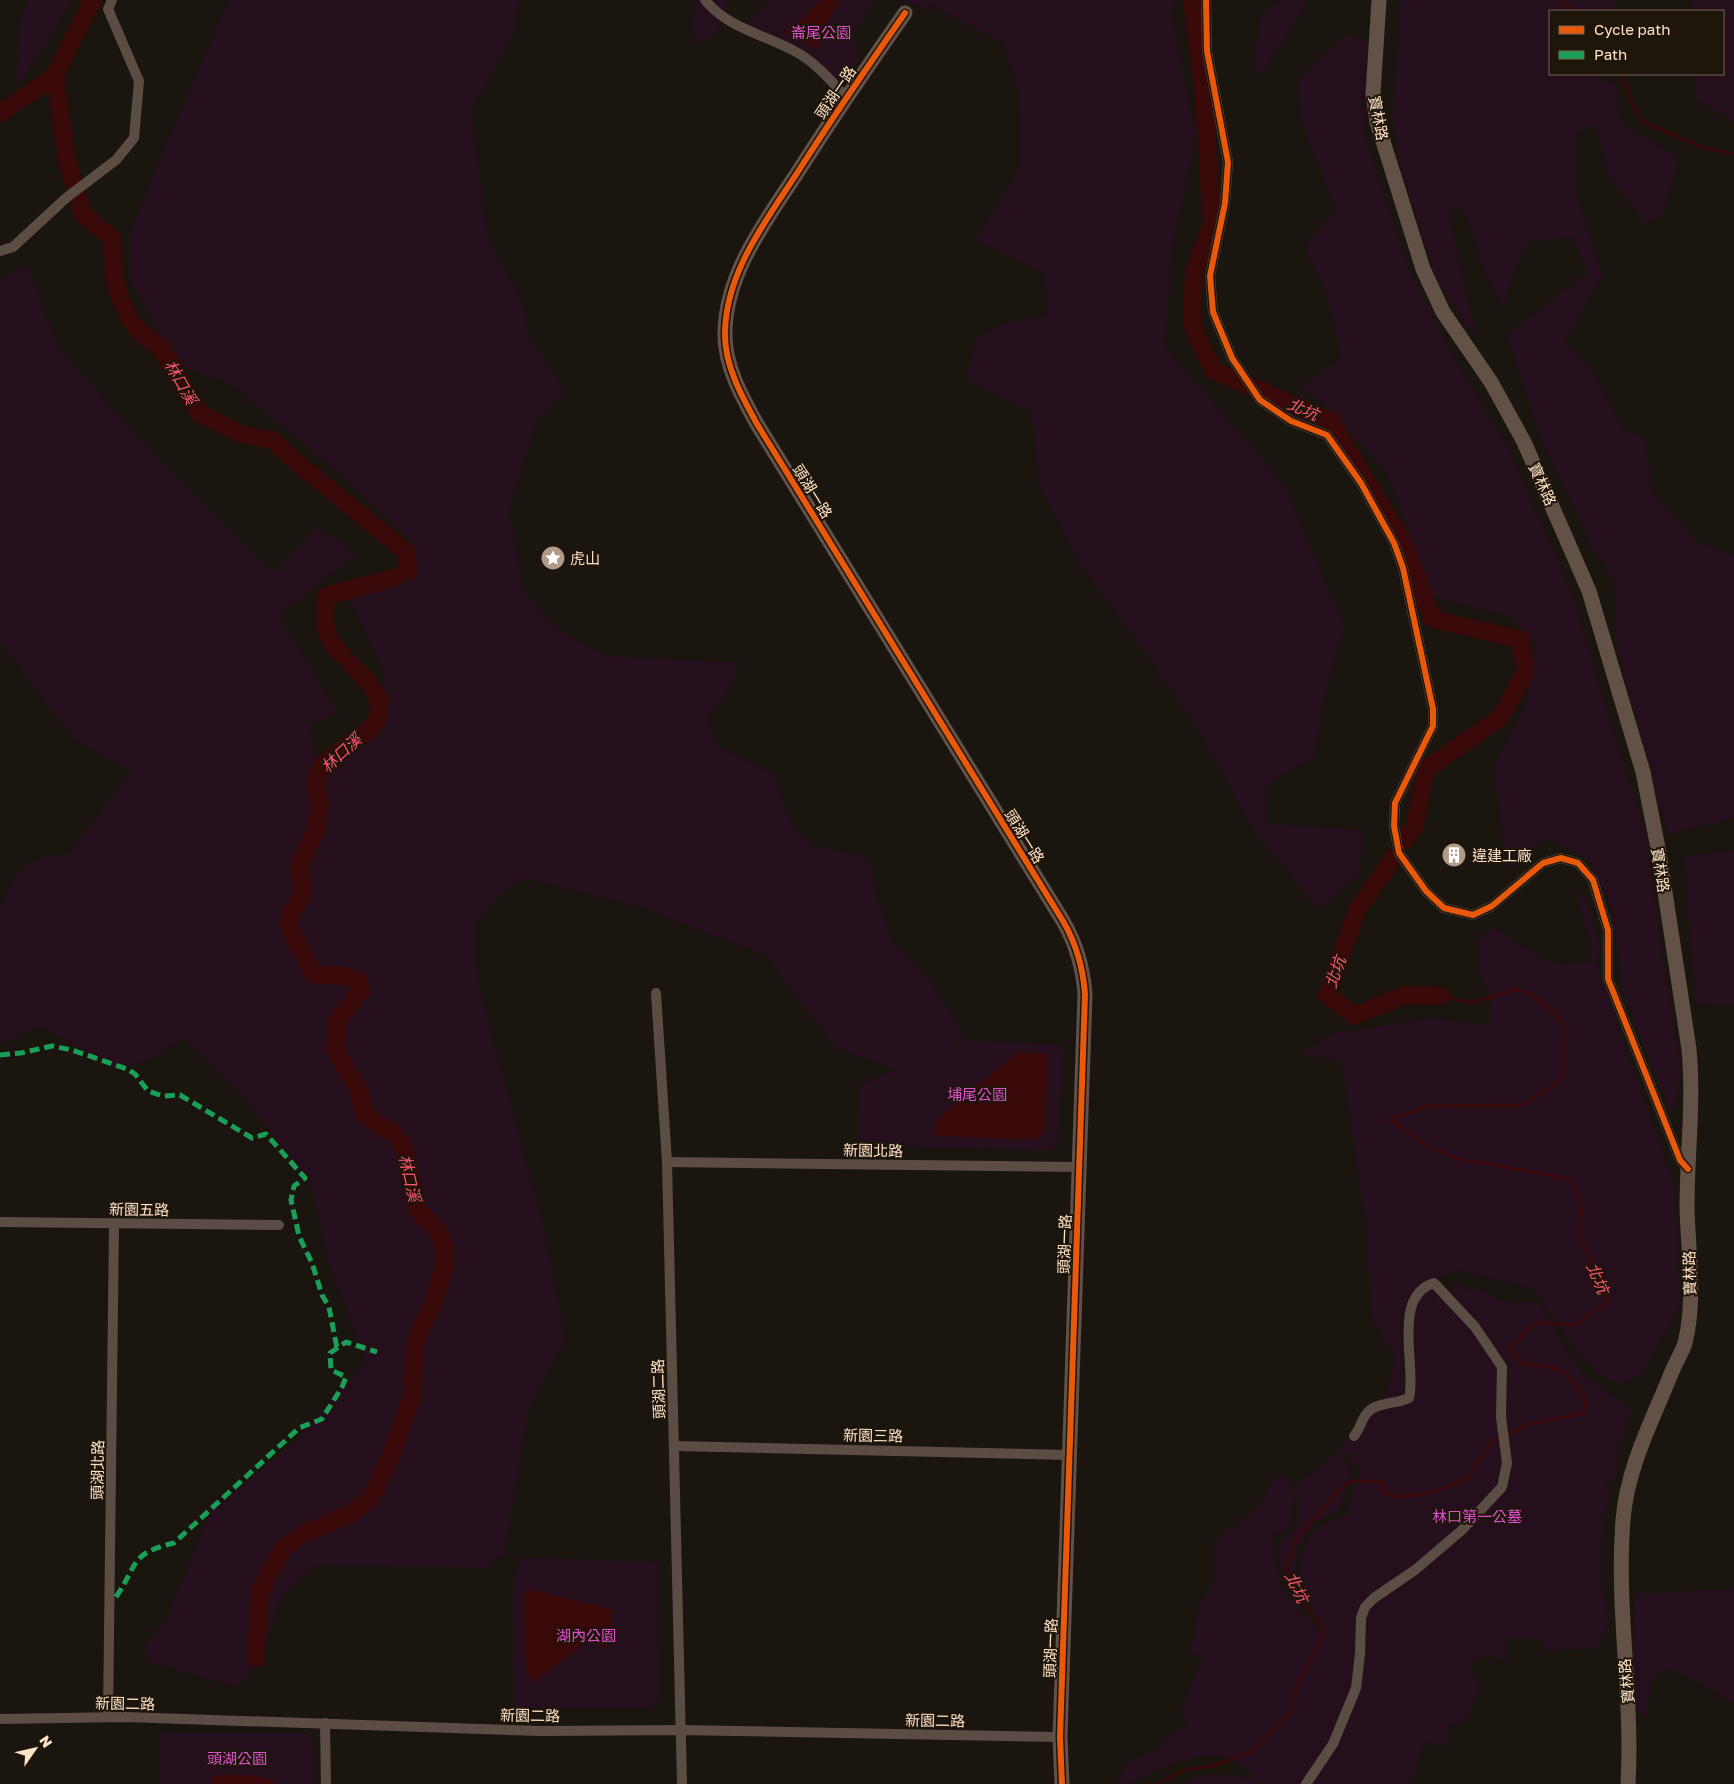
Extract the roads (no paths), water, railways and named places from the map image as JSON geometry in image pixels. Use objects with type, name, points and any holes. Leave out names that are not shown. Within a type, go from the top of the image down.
[{"type":"street","points":[[0,251],[13,247],[66,198],[116,160],[134,138],[139,81],[108,9],[112,0]]},
{"type":"street","points":[[705,0],[736,25],[798,53],[822,72],[846,97]]},
{"type":"street","points":[[1206,0],[1207,51],[1228,162],[1225,203],[1210,276],[1213,312],[1232,358],[1260,400],[1291,421],[1327,435],[1361,483],[1394,542],[1403,568],[1433,709],[1433,726],[1395,803],[1394,826],[1399,853],[1426,891],[1444,908],[1473,915],[1492,906],[1543,863],[1561,858],[1578,863],[1593,880],[1608,930],[1608,979],[1680,1160],[1688,1169]]},
{"type":"street","name":"寶林路","points":[[1379,0],[1373,94],[1377,122],[1423,269],[1443,312],[1491,382],[1519,433],[1589,591],[1643,772],[1659,853],[1689,1049],[1691,1072],[1688,1169],[1691,1288],[1684,1344],[1640,1445],[1623,1519],[1622,1631],[1630,1738],[1628,1784]]},
{"type":"street","name":"頭湖一路","points":[[905,13],[846,97],[755,239],[738,270],[729,296],[725,333],[730,366],[741,395],[757,424],[1075,943],[1083,968],[1085,994],[1060,1737],[1062,1784]]},
{"type":"street","name":"頭湖二路","points":[[656,993],[666,1162],[675,1446],[682,1784]]},
{"type":"street","name":"新園北路","points":[[666,1162],[1079,1167]]},
{"type":"street","name":"新園五路","points":[[0,1222],[279,1225]]},
{"type":"street","name":"頭湖北路","points":[[108,1717],[114,1224]]},
{"type":"street","points":[[1306,1784],[1333,1744],[1356,1688],[1360,1654],[1361,1618],[1365,1607],[1374,1598],[1415,1570],[1462,1530],[1502,1487],[1507,1462],[1506,1442],[1501,1417],[1502,1367],[1475,1327],[1434,1284],[1423,1287],[1415,1296],[1407,1338],[1409,1398],[1368,1410],[1362,1427],[1354,1436]]},
{"type":"street","name":"新園三路","points":[[675,1446],[1069,1455]]},
{"type":"street","name":"新園二路","points":[[0,1719],[108,1717],[541,1731],[681,1730],[1060,1737]]},
{"type":"street","points":[[325,1723],[326,1784]]},
{"type":"waterway","name":"林口溪","points":[[73,182],[67,159],[55,76],[93,0]]},
{"type":"waterway","name":"北坑","points":[[1192,0],[1204,97],[1212,225],[1194,271],[1192,325],[1214,371],[1331,421],[1403,542],[1432,619],[1521,640],[1525,672],[1501,717],[1426,769],[1415,824],[1404,841]]},
{"type":"waterway","points":[[1559,0],[1574,10]]},
{"type":"waterway","points":[[1620,75],[1640,121],[1704,148],[1734,154]]},
{"type":"waterway","points":[[0,113],[55,76]]},
{"type":"waterway","name":"林口溪","points":[[79,199],[83,215],[112,238],[115,279],[118,293],[128,316],[140,332],[161,348],[199,413],[241,434],[274,441],[290,457],[406,552],[408,571]]},
{"type":"waterway","name":"林口溪","points":[[343,656],[331,642],[326,629],[326,596],[396,577]]},
{"type":"waterway","name":"林口溪","points":[[351,664],[367,681],[380,700],[377,721],[371,728],[322,765],[317,775],[316,788],[320,806],[315,831],[299,867],[303,891],[301,898],[290,914],[289,927],[313,974],[345,976],[359,981],[361,990],[337,1020],[335,1050],[359,1091],[364,1113],[379,1126],[392,1132],[404,1148],[417,1210],[439,1233],[445,1250],[444,1266],[433,1305],[422,1323],[415,1346],[413,1382]]},
{"type":"waterway","name":"北坑","points":[[1393,858],[1357,910],[1327,995],[1354,1016],[1404,995],[1441,996]]},
{"type":"waterway","name":"北坑","points":[[1158,1784],[1184,1770],[1216,1765],[1250,1752],[1290,1713],[1297,1684],[1319,1643],[1323,1630],[1294,1589],[1286,1568],[1296,1540],[1338,1490],[1350,1481],[1381,1481],[1382,1492],[1395,1497],[1426,1494],[1467,1479],[1491,1442],[1526,1425],[1584,1413],[1586,1402],[1579,1390],[1566,1375],[1553,1368],[1520,1363],[1510,1347],[1535,1322],[1573,1325],[1608,1302],[1602,1282],[1579,1236],[1582,1208],[1571,1179],[1453,1158],[1424,1144],[1389,1119],[1428,1106],[1522,1105],[1562,1079],[1563,1022],[1529,993],[1513,990],[1470,1003],[1441,996]]},
{"type":"waterway","name":"林口溪","points":[[256,1658],[260,1591],[282,1549],[303,1534],[351,1513],[366,1502],[374,1492],[393,1450],[413,1393]]},
{"type":"place","name":"虎山","points":[[553,558]]},
{"type":"place","name":"違建工廠","points":[[1454,855]]},
{"type":"park label","name":"崙尾公園","points":[[821,32]]},
{"type":"park label","name":"埔尾公園","points":[[977,1094]]},
{"type":"park label","name":"林口第一公墓","points":[[1477,1516]]},
{"type":"park label","name":"湖內公園","points":[[586,1635]]},
{"type":"park label","name":"頭湖公園","points":[[237,1758]]}]
